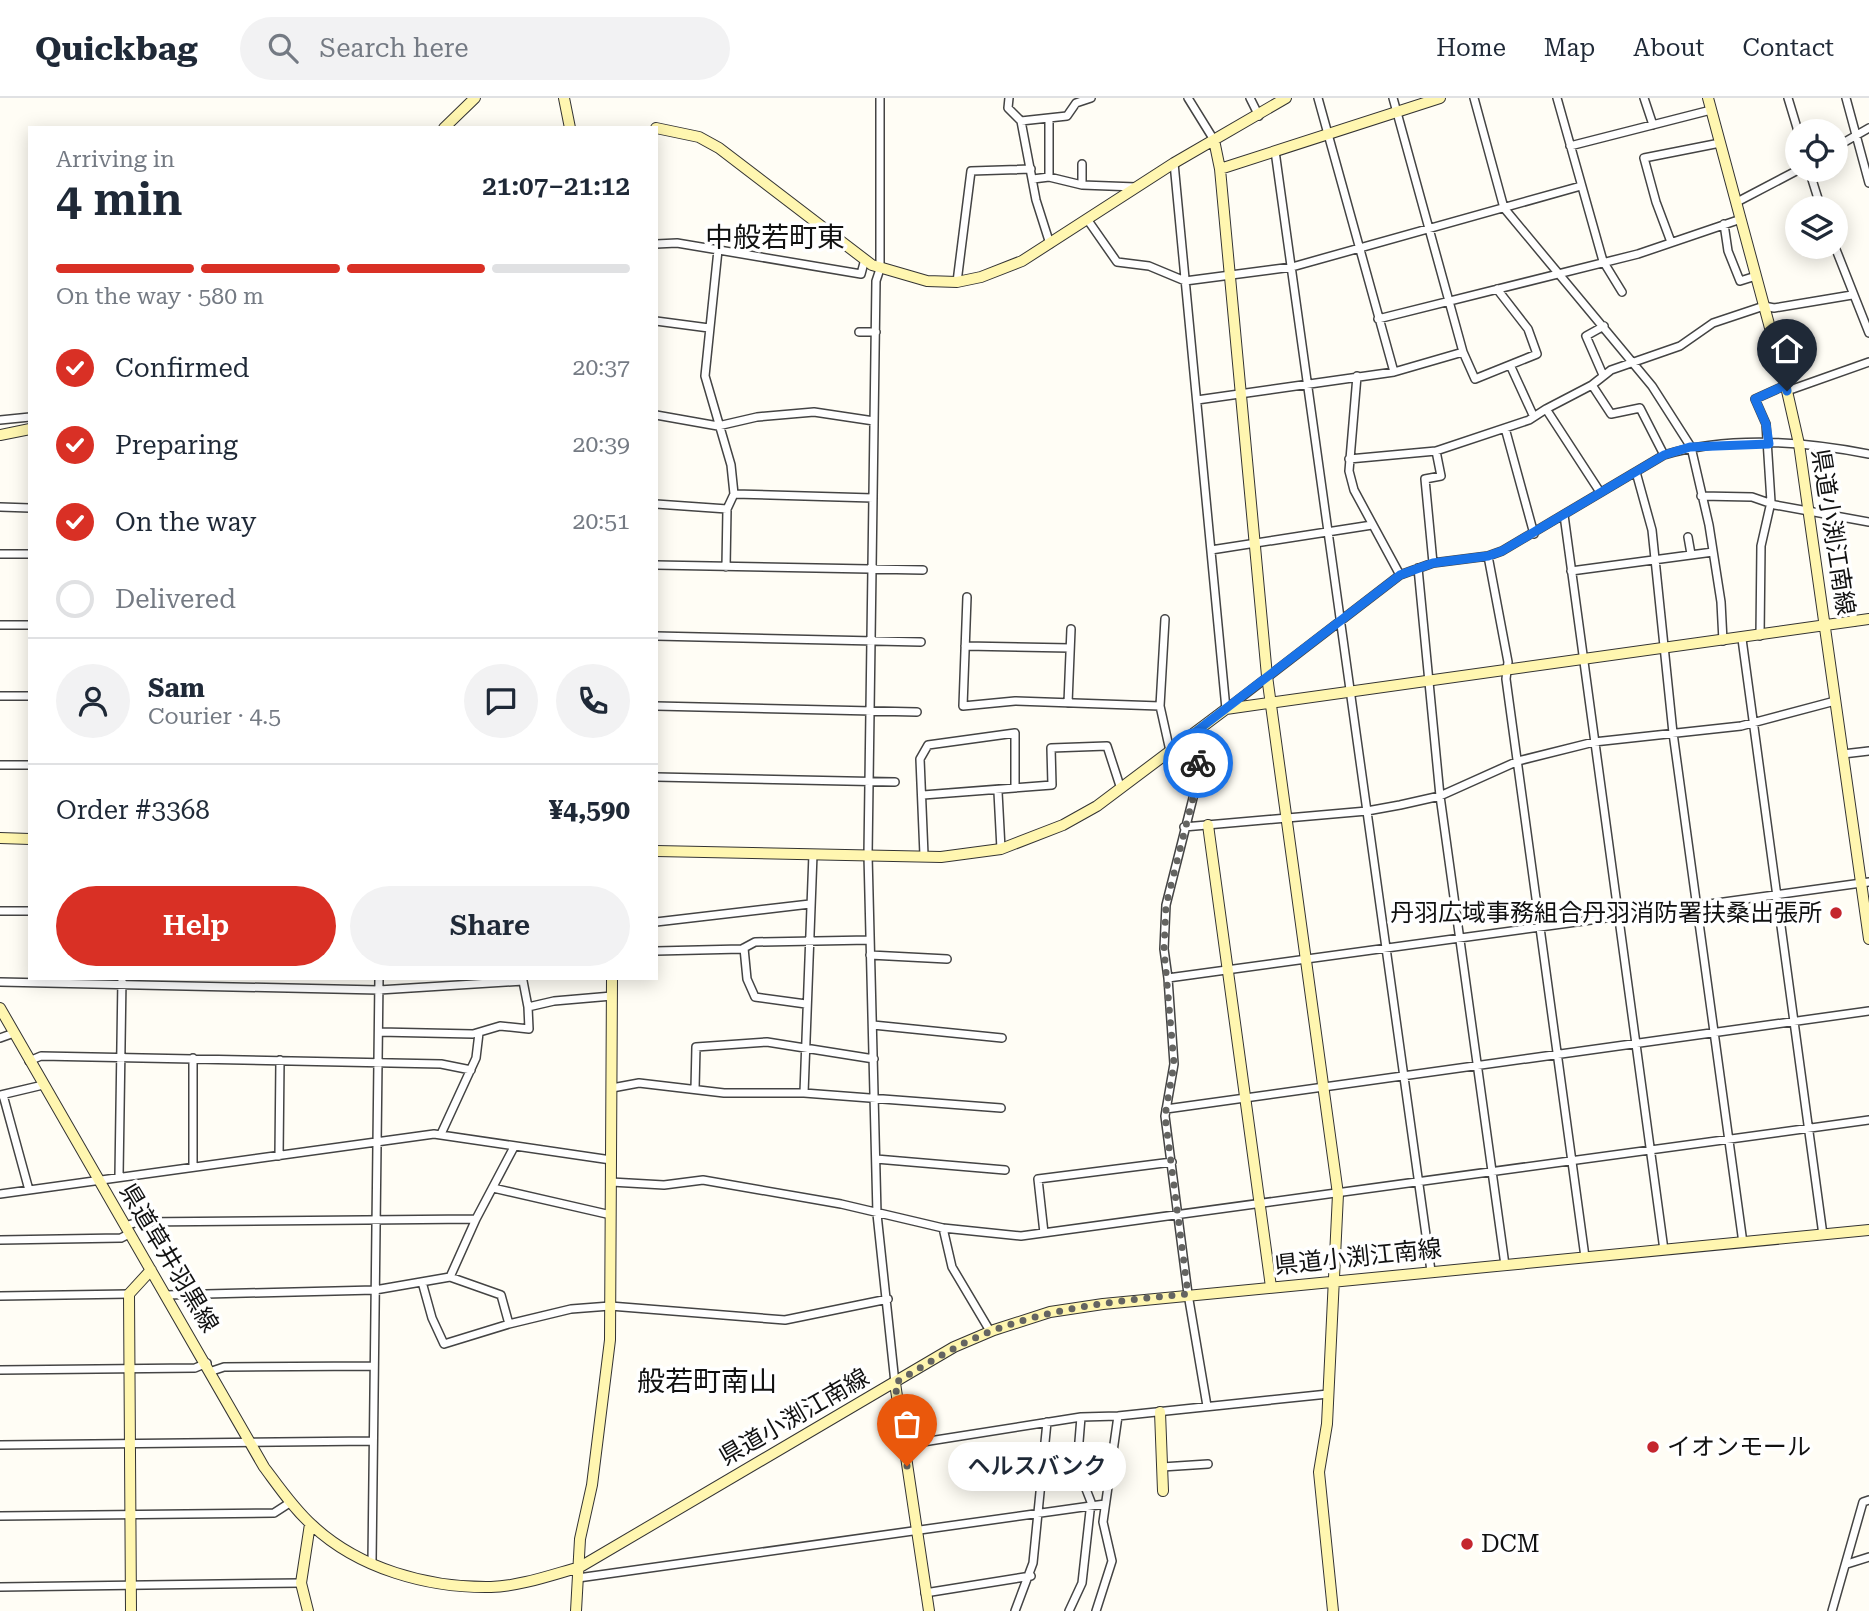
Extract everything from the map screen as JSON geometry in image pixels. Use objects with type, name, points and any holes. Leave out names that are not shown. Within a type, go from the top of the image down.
[{"type":"street","points":[[446,126],[475,98]]},
{"type":"street","points":[[565,98],[570,126]]},
{"type":"street","points":[[880,98],[880,269],[876,281],[868,855],[877,1214],[895,1383],[929,1611]]},
{"type":"street","points":[[1009,98],[1008,108],[1021,121],[1050,244]]},
{"type":"street","points":[[1021,121],[1067,116],[1076,103],[1091,98]]},
{"type":"street","points":[[1188,98],[1214,140],[1220,169],[1270,705],[1288,817],[1338,1194],[1327,1424],[1319,1472],[1333,1611]]},
{"type":"street","points":[[1250,98],[1259,116]]},
{"type":"street","points":[[658,128],[699,137],[719,148],[880,269],[927,281],[957,282],[1000,271],[1050,244],[1174,163],[1286,98]]},
{"type":"street","points":[[1318,98],[1394,372]]},
{"type":"street","points":[[1393,98],[1463,352],[1475,379],[1511,367],[1537,354],[1528,330],[1497,289]]},
{"type":"street","points":[[1220,169],[1440,98]]},
{"type":"street","points":[[1474,98],[1504,208],[1633,363],[1682,430],[1690,447],[1713,551],[1723,641]]},
{"type":"street","points":[[1557,98],[1603,261],[1622,292]]},
{"type":"street","points":[[1644,98],[1654,125]]},
{"type":"street","name":"県道小渕江南線","points":[[1708,98],[1786,388],[1798,444],[1811,512],[1835,701],[1865,883],[1869,939]]},
{"type":"street","points":[[1788,98],[1794,119]]},
{"type":"street","points":[[1846,98],[1869,183]]},
{"type":"street","points":[[1570,146],[1711,110]]},
{"type":"street","points":[[1049,117],[1049,177]]},
{"type":"street","points":[[1848,140],[1869,128]]},
{"type":"street","points":[[1671,242],[1644,158],[1720,144]]},
{"type":"street","points":[[1275,151],[1431,1271]]},
{"type":"street","points":[[1174,163],[1226,709]]},
{"type":"street","points":[[1082,164],[1082,185]]},
{"type":"street","points":[[957,282],[971,171],[1031,169]]},
{"type":"street","points":[[1033,179],[1049,177],[1082,185],[1136,187]]},
{"type":"street","points":[[1737,202],[1785,177]]},
{"type":"street","points":[[1087,219],[1117,262],[1149,266],[1185,281],[1292,267],[1581,186]]},
{"type":"street","points":[[1378,319],[1557,274],[1741,219]]},
{"type":"street","points":[[1724,224],[1728,251],[1740,281],[1756,276]]},
{"type":"street","points":[[658,244],[677,243],[861,274],[865,259]]},
{"type":"street","points":[[718,250],[705,376],[731,465],[734,494],[727,509],[726,567]]},
{"type":"street","points":[[1839,259],[1852,295],[1865,306],[1869,333]]},
{"type":"street","points":[[1349,459],[1436,451],[1529,420],[1532,415],[1592,385],[1603,375],[1679,346],[1713,323],[1764,306],[1774,308],[1852,295]]},
{"type":"street","points":[[658,321],[709,328]]},
{"type":"street","points":[[1603,375],[1586,336],[1604,326]]},
{"type":"street","points":[[859,332],[876,332]]},
{"type":"street","points":[[1197,400],[1394,372],[1463,352]]},
{"type":"street","points":[[1760,636],[1761,546],[1771,502],[1766,424],[1755,399],[1869,362]]},
{"type":"street","points":[[1511,367],[1532,415]]},
{"type":"street","points":[[1357,376],[1349,459],[1354,490],[1400,575]]},
{"type":"street","points":[[1592,385],[1611,414],[1640,408],[1664,455]]},
{"type":"street","points":[[1546,409],[1600,492]]},
{"type":"street","points":[[658,415],[718,426],[757,418],[814,412],[874,421]]},
{"type":"street","points":[[0,420],[28,417]]},
{"type":"street","points":[[1505,428],[1534,534]]},
{"type":"street","points":[[0,435],[28,429]]},
{"type":"street","points":[[658,851],[965,855],[1001,849],[1063,825],[1097,806],[1400,575],[1433,563],[1488,556],[1534,534],[1664,455],[1690,447],[1798,444],[1869,454]]},
{"type":"street","points":[[1433,563],[1421,479],[1441,477],[1436,451]]},
{"type":"street","points":[[1636,472],[1652,530],[1662,650],[1743,1243]]},
{"type":"street","points":[[734,494],[873,498]]},
{"type":"street","points":[[1701,496],[1752,497],[1811,512],[1869,522]]},
{"type":"street","points":[[658,504],[727,509]]},
{"type":"street","points":[[0,507],[28,508]]},
{"type":"street","points":[[1564,515],[1664,1250]]},
{"type":"street","points":[[1211,550],[1372,525]]},
{"type":"street","points":[[1688,537],[1691,554]]},
{"type":"street","points":[[1572,571],[1713,551]]},
{"type":"street","points":[[0,554],[28,554]]},
{"type":"street","points":[[1488,556],[1507,670],[1585,1257]]},
{"type":"street","points":[[658,565],[923,570]]},
{"type":"street","points":[[1418,568],[1440,796],[1505,1265]]},
{"type":"street","points":[[1849,587],[1854,622]]},
{"type":"street","points":[[967,597],[962,706],[1015,701],[1160,706]]},
{"type":"street","points":[[1165,619],[1160,706],[1170,751]]},
{"type":"street","points":[[1226,709],[1742,639],[1869,619]]},
{"type":"street","points":[[0,625],[28,625]]},
{"type":"street","points":[[1068,703],[1071,629]]},
{"type":"street","points":[[658,636],[921,642]]},
{"type":"street","points":[[1742,639],[1823,1235]]},
{"type":"street","points":[[965,646],[1070,648]]},
{"type":"street","points":[[0,696],[28,696]]},
{"type":"street","points":[[1184,827],[1367,811],[1440,796],[1518,761],[1594,742],[1753,724],[1835,701]]},
{"type":"street","points":[[658,706],[917,712]]},
{"type":"street","points":[[924,855],[920,759],[929,745],[1015,733],[1015,787]]},
{"type":"street","points":[[1194,733],[1198,766],[1166,905],[1164,949],[1174,1064],[1166,1109],[1188,1294],[1207,1406]]},
{"type":"street","points":[[923,795],[998,792],[1015,787],[1052,785],[1051,748],[1107,746],[1120,786]]},
{"type":"street","points":[[1843,754],[1869,751]]},
{"type":"street","points":[[0,765],[28,765]]},
{"type":"street","points":[[658,777],[895,782]]},
{"type":"street","points":[[998,792],[1001,849]]},
{"type":"street","points":[[1208,825],[1271,1287]]},
{"type":"street","points":[[0,838],[28,839]]},
{"type":"street","points":[[804,1093],[813,855]]},
{"type":"street","points":[[1168,978],[1865,883]]},
{"type":"street","points":[[658,922],[810,904]]},
{"type":"street","points":[[0,911],[28,911]]},
{"type":"street","points":[[658,951],[744,948],[755,942],[870,940]]},
{"type":"street","points":[[744,948],[747,979],[755,997],[806,1003]]},
{"type":"street","points":[[870,955],[947,959]]},
{"type":"street","points":[[372,1562],[379,980]]},
{"type":"street","points":[[576,1611],[580,1539],[603,1404],[610,1306],[612,980]]},
{"type":"street","points":[[120,1176],[122,981]]},
{"type":"street","points":[[0,982],[122,981],[379,990],[523,981],[528,1007],[528,1029],[500,1026],[479,1033],[379,1032]]},
{"type":"street","points":[[528,1007],[554,1001],[612,996]]},
{"type":"street","name":"県道草井羽黒線","points":[[0,1008],[209,1367],[264,1467],[310,1524]]},
{"type":"street","points":[[1166,1109],[1869,1011]]},
{"type":"street","points":[[873,1025],[1002,1038]]},
{"type":"street","points":[[0,1038],[14,1033]]},
{"type":"street","points":[[441,1134],[476,1058],[479,1033]]},
{"type":"street","points":[[695,1089],[696,1047],[767,1042],[874,1059]]},
{"type":"street","points":[[29,1060],[41,1055],[193,1058],[441,1064],[471,1070]]},
{"type":"street","points":[[193,1058],[193,1167]]},
{"type":"street","points":[[279,1156],[280,1060]]},
{"type":"street","points":[[612,1088],[639,1083],[724,1093],[804,1093],[1001,1108]]},
{"type":"street","points":[[29,1190],[1,1095],[43,1085]]},
{"type":"street","points":[[611,1182],[664,1185],[703,1180],[841,1204],[943,1228],[1021,1236],[1420,1184],[1869,1120]]},
{"type":"street","points":[[0,1194],[377,1140],[441,1134],[611,1160]]},
{"type":"street","points":[[450,1277],[476,1219],[514,1147]]},
{"type":"street","points":[[876,1159],[1005,1170]]},
{"type":"street","points":[[1044,1233],[1038,1180],[1172,1162]]},
{"type":"street","points":[[493,1188],[611,1215]]},
{"type":"street","points":[[0,1240],[121,1238],[138,1222],[476,1219]]},
{"type":"street","points":[[943,1228],[952,1267],[990,1331]]},
{"type":"street","name":"県道小渕江南線","points":[[310,1524],[329,1540],[414,1580],[492,1587],[527,1582],[580,1567],[954,1347],[990,1331],[1050,1312],[1188,1294],[1869,1230]]},
{"type":"street","points":[[131,1611],[129,1294],[151,1270]]},
{"type":"street","points":[[166,1295],[375,1290],[450,1277],[501,1295],[509,1324]]},
{"type":"street","points":[[422,1282],[432,1318],[444,1344],[571,1309],[610,1306],[785,1320],[888,1299]]},
{"type":"street","points":[[0,1296],[129,1294]]},
{"type":"street","points":[[0,1370],[374,1366]]},
{"type":"street","points":[[904,1445],[1081,1417],[1118,1416],[1328,1394]]},
{"type":"street","points":[[1160,1412],[1163,1491]]},
{"type":"street","points":[[1096,1611],[1112,1561],[1103,1522],[1118,1416]]},
{"type":"street","points":[[1069,1611],[1082,1583],[1091,1506],[1090,1496],[1077,1466],[1081,1417]]},
{"type":"street","points":[[1016,1611],[1031,1576],[1047,1422]]},
{"type":"street","points":[[0,1445],[373,1441]]},
{"type":"street","points":[[1162,1466],[1208,1464]]},
{"type":"street","points":[[1832,1611],[1836,1589],[1847,1564],[1863,1502],[1869,1500]]},
{"type":"street","points":[[0,1516],[274,1513],[291,1502]]},
{"type":"street","points":[[578,1578],[1105,1504]]},
{"type":"street","points":[[308,1611],[301,1583],[310,1524]]},
{"type":"street","points":[[1847,1564],[1869,1557]]},
{"type":"street","points":[[925,1593],[1031,1576]]},
{"type":"street","points":[[0,1587],[301,1583]]},
{"type":"way so far","points":[[907,1466],[895,1383],[954,1347],[994,1330],[1050,1312],[1188,1294],[1165,1116],[1174,1064],[1169,982],[1164,949],[1166,905],[1186,817],[1195,790],[1198,763]]},
{"type":"place","name":"丹羽広域事務組合丹羽消防署扶桑出張所","points":[[1836,913]]},
{"type":"place","name":"イオンモール","points":[[1653,1447]]},
{"type":"place","name":"ヘルスバンク","points":[[907,1466]]},
{"type":"place","name":"DCM","points":[[1467,1544]]},
{"type":"district","name":"中般若町東","points":[[775,237]]},
{"type":"district","name":"般若町南山","points":[[707,1381]]},
{"type":"route","points":[[1198,763],[1194,733],[1400,575],[1433,563],[1488,556],[1502,551],[1664,455],[1690,447],[1769,444],[1764,416],[1755,399],[1786,385],[1787,391]]}]
